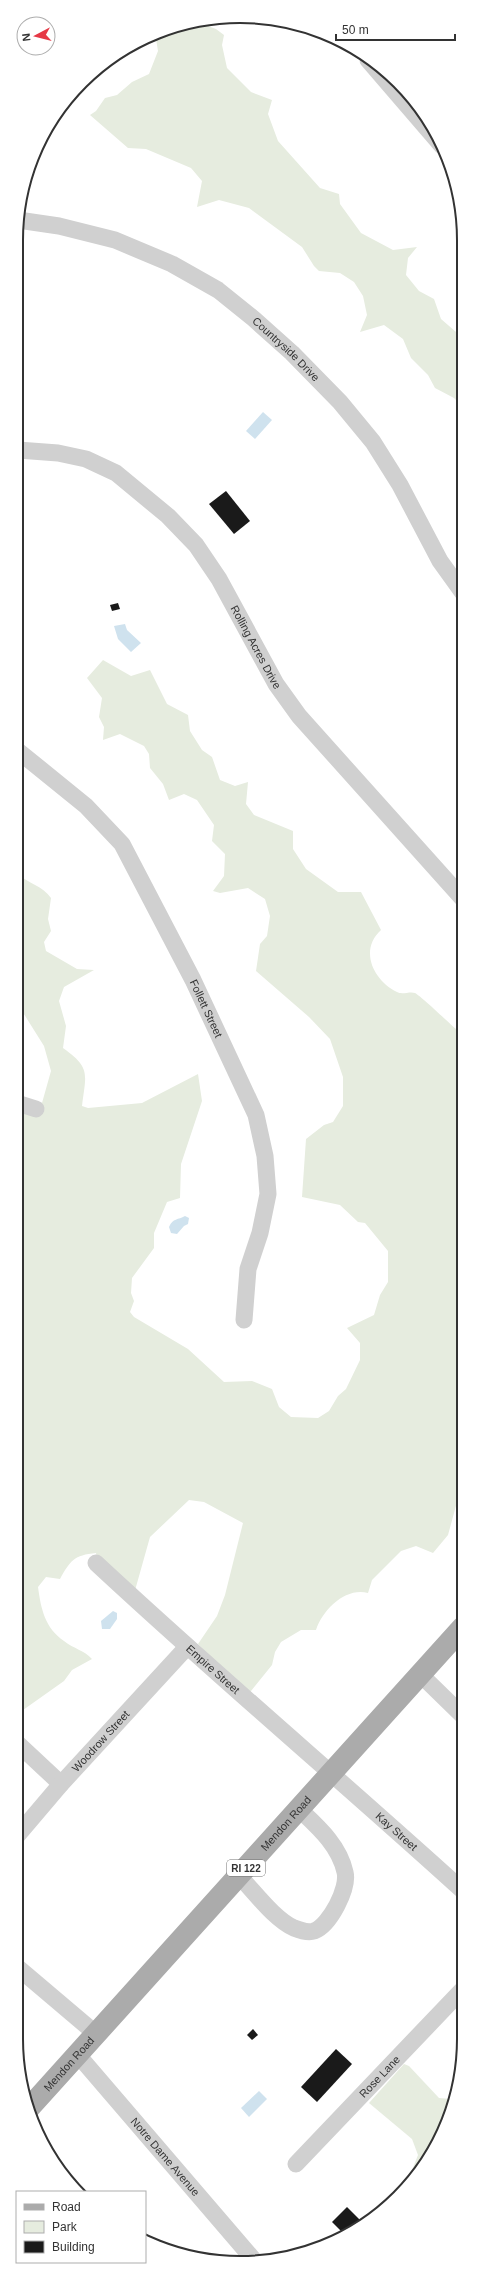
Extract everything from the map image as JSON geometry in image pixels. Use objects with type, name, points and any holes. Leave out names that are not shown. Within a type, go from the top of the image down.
[{"type":"main road","name":"Mendon Road","points":[[33,2104],[95,2033],[239,1876],[457,1634]]},
{"type":"street","points":[[382,76],[423,124]]},
{"type":"street","name":"Countryside Drive","points":[[24,221],[59,226],[115,240],[172,264],[218,290],[254,319],[292,353],[340,402],[373,442],[400,485],[440,561],[457,585]]},
{"type":"street","name":"Rolling Acres Drive","points":[[23,450],[58,453],[86,459],[116,473],[168,516],[196,545],[219,579],[276,684],[299,716],[457,892]]},
{"type":"street","name":"Follett Street","points":[[23,755],[86,806],[122,844],[193,980],[256,1115],[265,1156],[268,1194],[260,1233],[248,1270],[244,1320]]},
{"type":"street","points":[[23,1105],[36,1109]]},
{"type":"street","name":"Empire Street","points":[[96,1564],[187,1647],[332,1772]]},
{"type":"street","name":"Woodrow Street","points":[[23,1829],[61,1784],[187,1647]]},
{"type":"street","points":[[421,1675],[457,1710]]},
{"type":"street","points":[[23,1749],[61,1784]]},
{"type":"street","name":"Kay Street","points":[[332,1772],[457,1885]]},
{"type":"street","points":[[239,1876],[285,1923],[304,1931],[314,1931],[323,1924],[339,1903],[344,1888],[346,1873],[334,1845],[299,1809]]},
{"type":"street","points":[[23,1972],[95,2033]]},
{"type":"street","name":"Rose Lane","points":[[296,2164],[457,1995]]},
{"type":"street","name":"Notre Dame Avenue","points":[[78,2054],[250,2256]]},
{"type":"green space","points":[[207,26],[216,29],[224,35],[222,45],[227,68],[251,92],[272,100],[268,114],[278,141],[320,188],[339,194],[340,204],[361,233],[393,250],[417,247],[408,258],[406,275],[419,291],[434,299],[441,319],[457,333],[457,401],[435,388],[428,375],[411,358],[403,339],[384,325],[360,332],[367,315],[363,296],[354,282],[340,273],[319,271],[302,247],[249,208],[219,200],[197,207],[202,181],[191,168],[146,149],[128,148],[90,115],[96,111],[105,98],[117,95],[132,82],[149,74],[158,51],[156,40],[184,30]]},
{"type":"green space","points":[[103,660],[131,676],[150,670],[167,704],[188,715],[190,731],[202,750],[212,757],[220,780],[235,786],[248,782],[246,804],[254,815],[293,831],[293,849],[306,869],[338,892],[361,892],[381,930],[374,938],[370,955],[372,964],[381,980],[397,992],[415,993],[457,1030],[457,1502],[448,1535],[433,1553],[416,1546],[401,1551],[372,1580],[368,1593],[352,1593],[336,1601],[319,1622],[316,1630],[301,1630],[281,1642],[275,1652],[272,1665],[247,1696],[198,1644],[217,1616],[225,1595],[243,1523],[204,1502],[189,1500],[150,1537],[134,1594],[99,1567],[96,1553],[78,1557],[70,1563],[60,1579],[46,1577],[38,1587],[45,1617],[52,1630],[64,1641],[92,1659],[72,1670],[64,1681],[23,1710],[23,1097],[42,1103],[51,1071],[44,1046],[23,1013],[23,878],[44,890],[51,898],[48,919],[51,931],[44,942],[46,951],[77,969],[94,970],[64,987],[59,1001],[66,1026],[63,1048],[78,1061],[84,1072],[85,1086],[82,1106],[88,1108],[142,1103],[198,1074],[202,1101],[181,1164],[180,1198],[167,1202],[154,1233],[154,1248],[132,1278],[131,1293],[134,1301],[130,1312],[134,1317],[188,1349],[224,1382],[252,1381],[272,1389],[279,1407],[291,1417],[318,1418],[329,1411],[338,1396],[346,1389],[360,1360],[360,1343],[347,1328],[374,1315],[380,1295],[388,1282],[388,1251],[365,1223],[358,1222],[340,1205],[302,1197],[306,1139],[324,1125],[333,1122],[343,1106],[343,1077],[330,1039],[309,1017],[256,971],[260,944],[267,936],[270,916],[265,899],[248,888],[220,893],[213,891],[224,876],[225,854],[212,841],[214,825],[197,800],[184,794],[169,800],[163,784],[150,768],[149,754],[144,746],[120,734],[103,740],[104,727],[99,717],[102,698],[87,678]]},
{"type":"green space","points":[[404,2064],[409,2066],[439,2098],[449,2099],[435,2135],[411,2172],[418,2155],[412,2139],[369,2103]]},
{"type":"water","points":[[263,412],[272,420],[255,439],[246,431]]},
{"type":"water","points":[[125,624],[127,630],[141,643],[131,652],[118,639],[114,626]]},
{"type":"water","points":[[185,1216],[189,1218],[188,1224],[184,1226],[177,1234],[171,1233],[169,1227],[172,1222]]},
{"type":"water","points":[[113,1611],[117,1613],[117,1619],[110,1629],[102,1629],[101,1621]]},
{"type":"water","points":[[259,2091],[267,2099],[249,2117],[241,2108]]},
{"type":"building","points":[[226,491],[250,521],[234,534],[209,504]]},
{"type":"building","points":[[118,603],[120,609],[112,611],[110,605]]},
{"type":"building","points":[[253,2029],[258,2035],[252,2040],[247,2035]]},
{"type":"building","points":[[336,2049],[352,2064],[317,2102],[301,2087]]},
{"type":"building","points":[[347,2207],[360,2220],[341,2231],[332,2222]]}]
